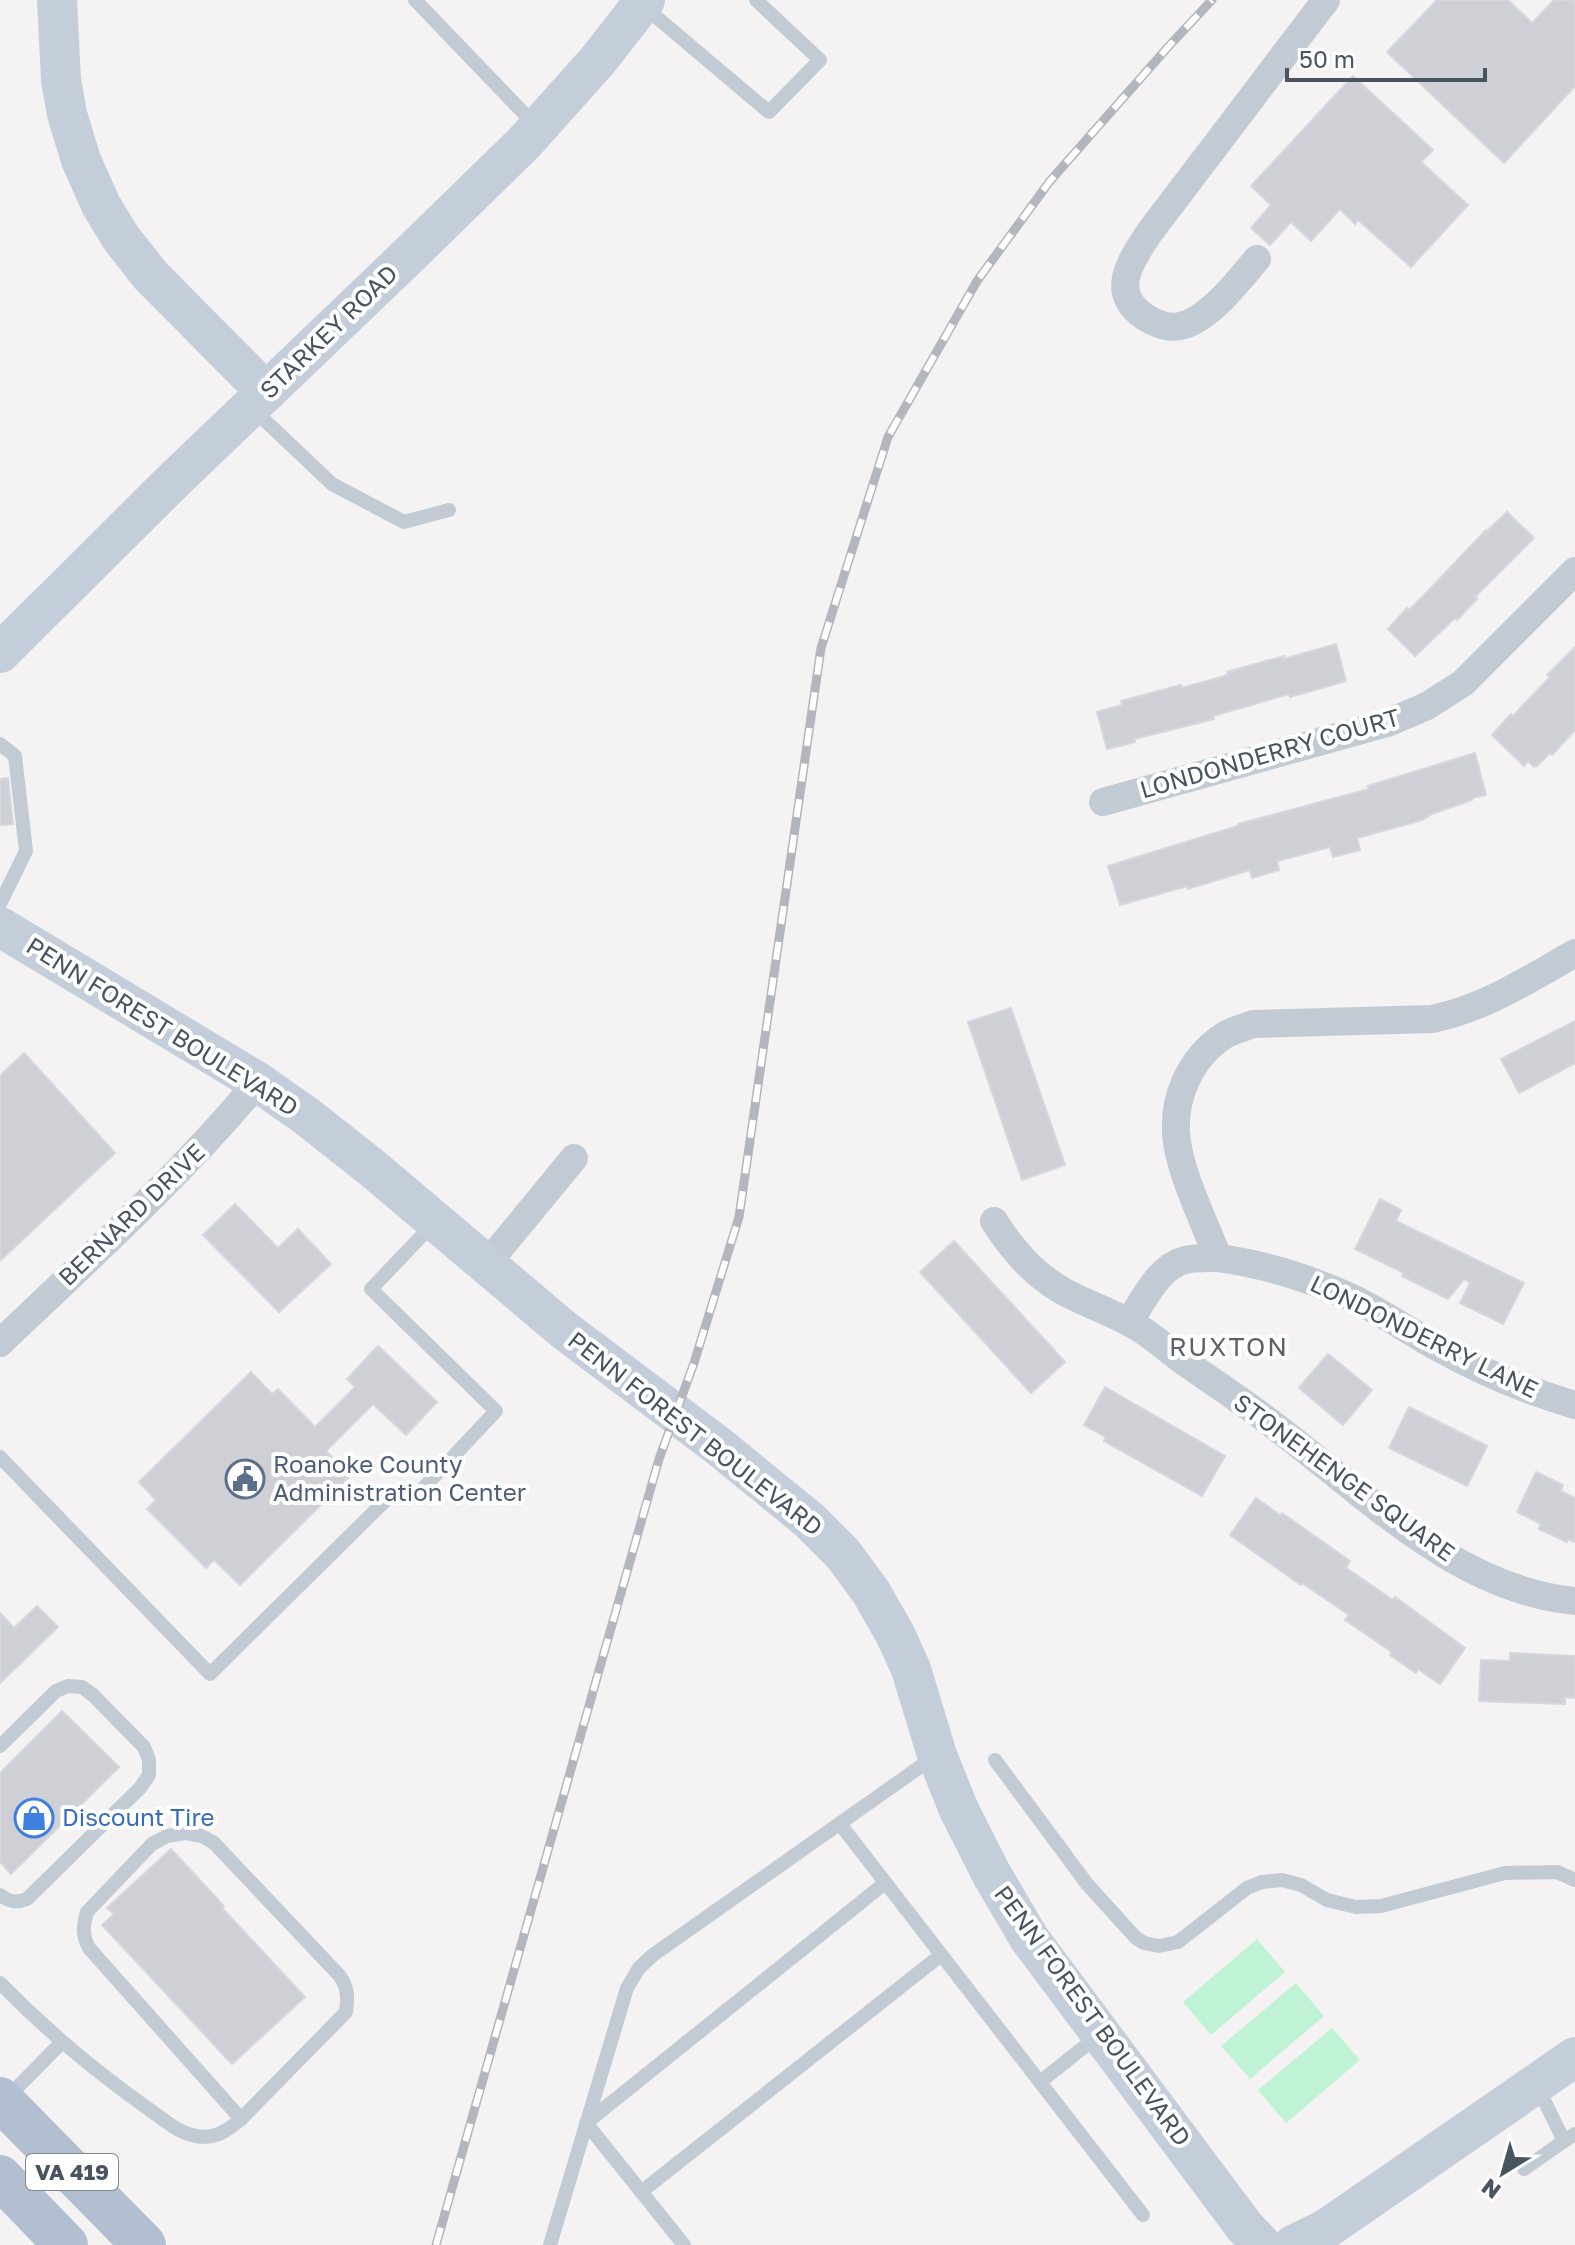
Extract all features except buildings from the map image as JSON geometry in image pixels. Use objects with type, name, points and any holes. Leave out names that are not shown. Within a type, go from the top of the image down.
[{"type":"main road","name":"VA 419","points":[[2,2100],[144,2245]]},
{"type":"main road","name":"VA 419","points":[[0,2177],[66,2245]]},
{"type":"street","points":[[57,0],[61,80],[67,114],[81,160],[101,205],[121,238],[151,276],[258,399]]},
{"type":"street","points":[[1257,259],[1221,300],[1182,326],[1170,327],[1152,322],[1137,311],[1126,296],[1129,264],[1149,233],[1326,0]]},
{"type":"street","name":"STARKEY ROAD","points":[[0,653],[537,127],[599,59],[644,2]]},
{"type":"street","name":"LONDONDERRY COURT","points":[[1103,802],[1387,723],[1427,706],[1463,683],[1575,571]]},
{"type":"street","name":"PENN FOREST BOULEVARD","points":[[0,927],[258,1082],[360,1159],[575,1339],[717,1445],[809,1520],[843,1554],[871,1592],[895,1634],[911,1669],[937,1755],[959,1810],[1029,1938],[1244,2226],[1262,2245]]},
{"type":"street","points":[[1129,1322],[1171,1266],[1187,1259],[1218,1258],[1185,1173],[1177,1144],[1175,1119],[1180,1094],[1190,1070],[1208,1048],[1227,1034],[1253,1024],[1432,1019],[1459,1013],[1493,1000],[1575,953]]},
{"type":"street","name":"BERNARD DRIVE","points":[[0,1343],[206,1143],[258,1082]]},
{"type":"street","points":[[486,1265],[574,1158]]},
{"type":"street","name":"STONEHENGE SQUARE","points":[[994,1221],[1012,1248],[1035,1272],[1062,1290],[1129,1322],[1280,1430],[1411,1533],[1473,1570],[1522,1590],[1575,1601]]},
{"type":"street","name":"LONDONDERRY LANE","points":[[1218,1258],[1253,1263],[1313,1282],[1351,1298],[1484,1372],[1542,1396],[1575,1405]]},
{"type":"street","points":[[1293,2245],[1326,2229],[1575,2057]]},
{"type":"lane","points":[[415,0],[537,127]]},
{"type":"lane","points":[[644,2],[769,112],[820,60],[756,0]]},
{"type":"lane","points":[[258,399],[332,484],[404,522],[449,510]]},
{"type":"lane","points":[[0,744],[15,756],[26,851],[0,904]]},
{"type":"lane","points":[[0,1457],[210,1674],[389,1497],[401,1491],[415,1497],[496,1411],[371,1289],[435,1222]]},
{"type":"lane","points":[[0,1746],[56,1691],[68,1686],[82,1687],[144,1747],[149,1760],[149,1775],[140,1788],[27,1899],[17,1902],[0,1895]]},
{"type":"lane","points":[[550,2245],[627,1988],[639,1968],[653,1955],[937,1755]]},
{"type":"lane","points":[[995,1760],[1087,1884],[1144,1943],[1159,1946],[1178,1942],[1247,1888],[1262,1882],[1282,1880],[1301,1885],[1327,1900],[1356,1907],[1381,1906],[1505,1873],[1557,1872],[1575,1880]]},
{"type":"lane","points":[[840,1824],[1143,2215]]},
{"type":"lane","points":[[0,1983],[62,2042],[180,2131],[210,2137],[226,2132],[241,2119],[346,2012],[348,1997],[339,1975],[214,1843],[202,1836],[185,1833],[167,1836],[152,1844],[87,1912],[82,1926],[89,1948],[241,2119]]},
{"type":"lane","points":[[586,2123],[885,1883]]},
{"type":"lane","points":[[641,2192],[941,1955]]},
{"type":"lane","points":[[1040,2082],[1101,2034]]},
{"type":"lane","points":[[2,2100],[62,2042]]},
{"type":"lane","points":[[1524,2169],[1569,2138],[1536,2084]]},
{"type":"lane","points":[[586,2123],[684,2245]]},
{"type":"green space","points":[[1257,1939],[1285,1972],[1211,2035],[1183,2002]]},
{"type":"green space","points":[[1296,1983],[1324,2016],[1250,2079],[1221,2046]]},
{"type":"green space","points":[[1332,2028],[1360,2060],[1286,2123],[1258,2090]]},
{"type":"railway","points":[[436,2245],[659,1459],[694,1363],[739,1217],[821,648],[888,437],[977,281],[1050,181],[1212,0]]},
{"type":"place","name":"Roanoke County Administration Center","points":[[245,1479]]},
{"type":"place","name":"Discount Tire","points":[[34,1818]]},
{"type":"district","name":"RUXTON","points":[[1229,1347]]}]
